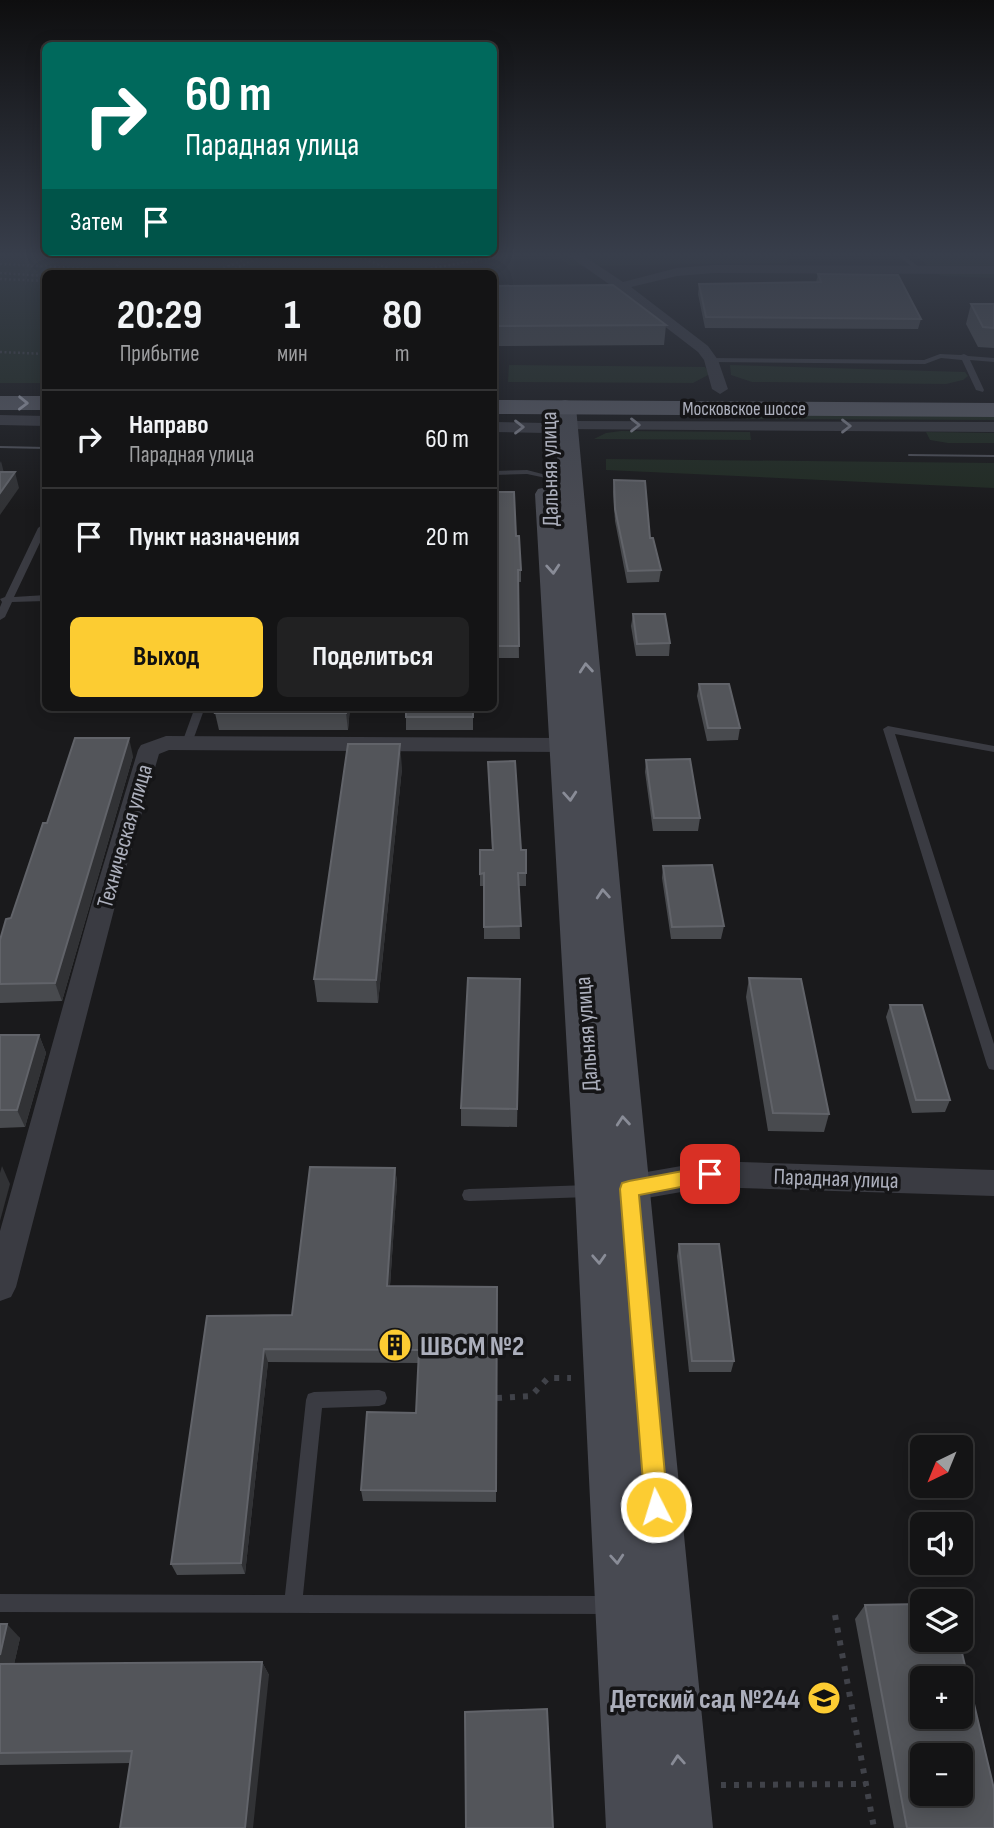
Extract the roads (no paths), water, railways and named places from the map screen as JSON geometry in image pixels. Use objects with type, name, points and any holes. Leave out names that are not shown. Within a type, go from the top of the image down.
[{"type":"main road","points":[[0,383],[42,383]]},
{"type":"main road","name":"Московское шоссе","points":[[497,389],[555,411],[720,389],[989,397]]},
{"type":"main road","name":"Московское шоссе","points":[[497,407],[555,411],[989,397]]},
{"type":"main road","points":[[0,403],[42,403]]},
{"type":"main road","name":"Дальняя улица","points":[[555,411],[546,476],[567,745],[684,1828]]},
{"type":"main road","name":"Дальняя улица","points":[[555,411],[613,1190],[620,1606],[635,1828]]},
{"type":"street","points":[[690,339],[711,360],[720,389]]},
{"type":"street","points":[[656,408],[729,425]]},
{"type":"street","points":[[497,426],[555,411],[729,425],[994,427]]},
{"type":"street","points":[[0,420],[42,421]]},
{"type":"street","name":"Техническая улица","points":[[0,1287],[103,906],[149,750],[159,744],[187,743],[567,745]]},
{"type":"street","name":"Парадная улица","points":[[613,1190],[710,1174],[994,1183]]},
{"type":"lane","points":[[711,360],[925,362],[940,356],[994,360]]},
{"type":"lane","points":[[964,356],[989,397]]},
{"type":"lane","points":[[497,473],[527,472],[546,476]]},
{"type":"lane","points":[[0,617],[4,600],[42,528]]},
{"type":"lane","points":[[4,600],[42,598]]},
{"type":"lane","points":[[187,743],[199,711]]},
{"type":"lane","points":[[994,749],[888,729],[994,1065]]},
{"type":"lane","points":[[469,1195],[613,1190]]},
{"type":"lane","points":[[293,1604],[314,1400],[379,1398]]},
{"type":"lane","points":[[0,1603],[620,1606]]},
{"type":"tram line","points":[[0,447],[42,448]]},
{"type":"tram line","points":[[909,455],[994,456]]},
{"type":"place","name":"ШВСМ №2","points":[[395,1345]]},
{"type":"place","name":"Детский сад №244","points":[[824,1698]]}]
